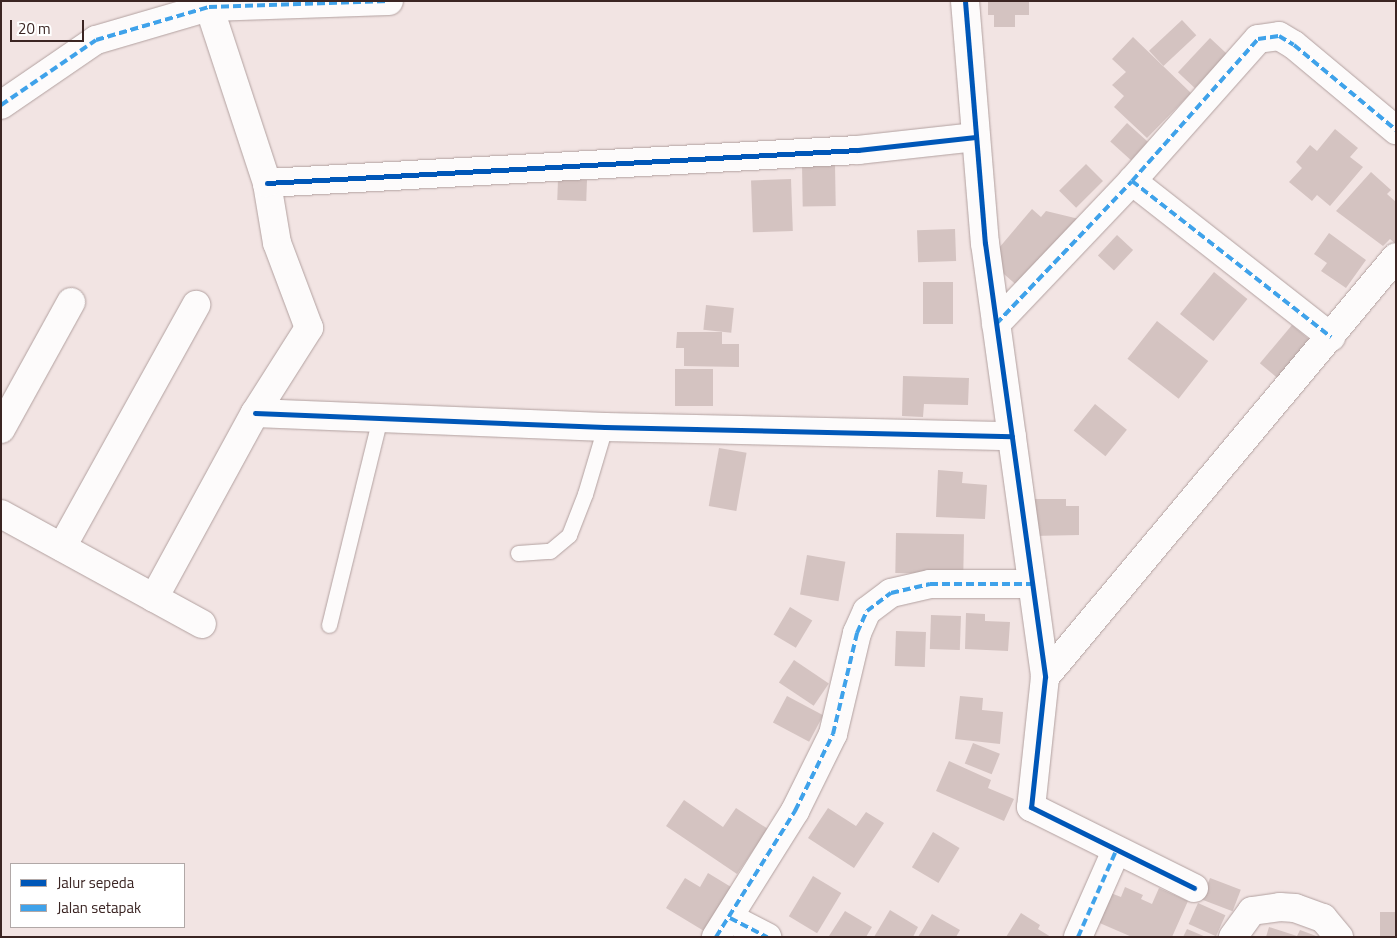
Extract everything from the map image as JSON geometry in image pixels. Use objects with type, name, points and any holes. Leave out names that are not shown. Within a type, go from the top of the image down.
[{"type":"street","points":[[1,105],[96,40],[208,4],[389,1]]},
{"type":"street","points":[[965,1],[975,136],[996,324],[1045,677],[1031,807],[1116,851],[1194,888]]},
{"type":"street","points":[[154,598],[255,413],[309,328],[277,244],[266,183],[208,4]]},
{"type":"street","points":[[996,324],[1132,181],[1258,39],[1279,36],[1294,45],[1396,130]]},
{"type":"street","points":[[266,183],[858,150],[975,136]]},
{"type":"street","points":[[1132,181],[1331,338]]},
{"type":"street","points":[[1045,677],[1331,338],[1396,257]]},
{"type":"street","points":[[1,429],[10,391],[71,302]]},
{"type":"street","points":[[62,547],[196,305]]},
{"type":"street","points":[[255,413],[604,427],[1012,436]]},
{"type":"street","points":[[1,514],[202,624]]},
{"type":"street","points":[[767,937],[724,927],[795,811],[833,734],[857,633],[867,611],[891,593],[930,584],[1032,584]]},
{"type":"street","points":[[1078,937],[1116,851]]},
{"type":"street","points":[[1233,937],[1252,911],[1280,907],[1295,908],[1323,918],[1339,937]]},
{"type":"lane","points":[[329,625],[380,418]]},
{"type":"lane","points":[[518,553],[550,551],[569,535],[585,494],[604,427]]},
{"type":"building","points":[[988,1],[1029,1],[1029,15],[1015,15],[1015,27],[994,27],[994,15],[988,15]]},
{"type":"building","points":[[1182,20],[1196,35],[1163,66],[1149,51]]},
{"type":"building","points":[[1133,37],[1191,93],[1147,138],[1114,107],[1124,96],[1112,85],[1126,72],[1112,59]]},
{"type":"building","points":[[1210,38],[1227,54],[1195,88],[1178,72]]},
{"type":"building","points":[[1127,123],[1148,142],[1131,160],[1110,142]]},
{"type":"building","points":[[1335,129],[1358,148],[1350,157],[1363,167],[1330,206],[1317,195],[1312,201],[1289,182],[1302,168],[1296,162],[1310,145],[1317,151]]},
{"type":"building","points":[[835,164],[836,206],[803,207],[802,165]]},
{"type":"building","points":[[1086,164],[1103,181],[1076,208],[1059,191]]},
{"type":"building","points":[[1371,172],[1391,190],[1387,194],[1396,202],[1396,244],[1390,239],[1383,246],[1336,211]]},
{"type":"building","points":[[558,179],[587,180],[586,201],[557,200]]},
{"type":"building","points":[[791,179],[793,231],[753,232],[751,180]]},
{"type":"building","points":[[1032,209],[1041,217],[1046,211],[1079,219],[1020,288],[997,268],[1002,262],[993,255]]},
{"type":"building","points":[[955,229],[956,261],[918,262],[917,230]]},
{"type":"building","points":[[1329,233],[1366,260],[1346,288],[1321,271],[1327,263],[1314,254]]},
{"type":"building","points":[[1117,235],[1133,250],[1114,270],[1098,255]]},
{"type":"building","points":[[1214,272],[1247,299],[1213,341],[1180,314]]},
{"type":"building","points":[[923,282],[953,282],[953,324],[923,324]]},
{"type":"building","points":[[706,305],[734,308],[731,333],[703,330]]},
{"type":"building","points":[[1157,321],[1208,361],[1179,399],[1127,359]]},
{"type":"building","points":[[1292,325],[1316,345],[1284,383],[1260,363]]},
{"type":"building","points":[[677,332],[722,332],[722,344],[739,344],[739,367],[684,366],[684,348],[676,348]]},
{"type":"building","points":[[675,369],[713,369],[713,406],[675,406]]},
{"type":"building","points":[[903,376],[969,378],[968,405],[924,404],[923,417],[902,416]]},
{"type":"building","points":[[1095,404],[1127,430],[1105,456],[1074,430]]},
{"type":"building","points":[[719,448],[747,453],[736,511],[709,506]]},
{"type":"building","points":[[938,470],[963,472],[962,483],[987,485],[985,519],[936,517]]},
{"type":"building","points":[[1032,499],[1066,499],[1066,506],[1079,506],[1079,535],[1032,536]]},
{"type":"building","points":[[896,533],[964,534],[963,574],[895,573]]},
{"type":"building","points":[[807,555],[845,562],[838,601],[800,594]]},
{"type":"building","points":[[790,607],[812,620],[796,648],[774,634]]},
{"type":"building","points":[[966,613],[985,614],[985,621],[1010,622],[1008,651],[965,649]]},
{"type":"building","points":[[931,615],[961,616],[960,650],[930,649]]},
{"type":"building","points":[[896,631],[926,632],[925,667],[895,666]]},
{"type":"building","points":[[794,660],[829,683],[814,706],[779,682]]},
{"type":"building","points":[[787,696],[823,715],[809,742],[773,722]]},
{"type":"building","points":[[960,696],[983,698],[982,710],[1003,712],[1000,744],[955,739]]},
{"type":"building","points":[[973,743],[1000,754],[992,774],[965,763]]},
{"type":"building","points":[[949,761],[991,780],[988,788],[1014,799],[1004,821],[936,791]]},
{"type":"building","points":[[684,800],[723,827],[736,808],[768,829],[737,874],[666,826]]},
{"type":"building","points":[[828,808],[856,826],[866,812],[884,823],[854,868],[808,838]]},
{"type":"building","points":[[933,832],[960,848],[938,883],[912,867]]},
{"type":"building","points":[[708,873],[731,887],[704,931],[666,908],[685,878],[700,887]]},
{"type":"building","points":[[813,876],[841,893],[817,933],[789,916]]},
{"type":"building","points":[[1210,878],[1241,890],[1233,911],[1202,899]]},
{"type":"building","points":[[1125,887],[1143,895],[1141,899],[1152,904],[1159,888],[1188,901],[1172,937],[1132,937],[1095,921],[1108,892],[1121,897]]},
{"type":"building","points":[[1198,903],[1225,915],[1216,936],[1189,924]]},
{"type":"building","points":[[890,910],[918,927],[913,937],[874,937]]},
{"type":"building","points":[[845,911],[872,927],[866,937],[829,936]]},
{"type":"building","points":[[1380,912],[1396,912],[1396,937],[1380,937]]},
{"type":"building","points":[[1021,913],[1040,925],[1038,929],[1051,937],[1006,937]]},
{"type":"building","points":[[932,914],[960,930],[956,937],[918,937]]},
{"type":"building","points":[[1269,927],[1297,936],[1300,930],[1319,937],[1266,937]]},
{"type":"building","points":[[1187,929],[1206,937],[1183,937]]},
{"type":"marked path","points":[[1,105],[96,40],[209,7],[389,1]]},
{"type":"marked path","points":[[996,324],[1132,181],[1258,39],[1279,36],[1294,45],[1396,130]]},
{"type":"marked path","points":[[1132,181],[1331,337]]},
{"type":"marked path","points":[[716,937],[795,811],[833,734],[857,633],[867,611],[891,593],[930,584],[1032,584]]},
{"type":"marked path","points":[[1078,937],[1116,851]]},
{"type":"marked path","points":[[730,918],[767,937]]},
{"type":"cycle path","points":[[965,1],[985,243],[1045,677],[1031,807],[1194,888]]},
{"type":"cycle path","points":[[267,183],[858,150],[975,137]]},
{"type":"cycle path","points":[[255,413],[605,427],[1012,436]]}]
